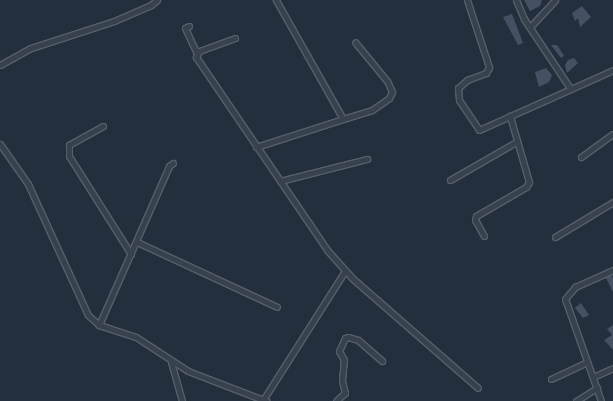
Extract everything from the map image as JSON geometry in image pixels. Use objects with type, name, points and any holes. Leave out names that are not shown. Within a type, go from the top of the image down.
[{"type":"street","points":[[0,64],[31,48],[114,20],[151,5],[157,0]]},
{"type":"street","points":[[276,0],[344,120]]},
{"type":"street","points":[[467,0],[489,67],[486,74],[467,80],[458,88],[459,100],[479,130],[486,129],[570,88],[613,70]]},
{"type":"street","points":[[516,0],[530,27],[570,88]]},
{"type":"street","points":[[530,27],[555,0]]},
{"type":"street","points":[[190,26],[185,28],[197,54],[219,92],[327,250],[345,271],[478,388]]},
{"type":"street","points":[[197,54],[214,45],[235,38]]},
{"type":"street","points":[[256,147],[372,110],[389,98],[392,92],[387,81],[355,42]]},
{"type":"street","points":[[484,236],[475,220],[476,216],[528,185],[510,116]]},
{"type":"street","points":[[103,126],[69,145],[69,156],[131,254]]},
{"type":"street","points":[[581,157],[613,134]]},
{"type":"street","points":[[450,180],[516,142]]},
{"type":"street","points":[[0,144],[28,184],[84,309],[100,325],[136,337],[171,362],[206,379],[265,400],[345,271]]},
{"type":"street","points":[[280,181],[367,159]]},
{"type":"street","points":[[100,325],[169,166],[173,163]]},
{"type":"street","points":[[555,237],[613,202]]},
{"type":"street","points":[[136,242],[277,307]]},
{"type":"street","points":[[601,401],[565,299],[575,287],[613,270]]},
{"type":"street","points":[[336,401],[345,393],[342,381],[344,360],[338,351],[345,338],[348,337],[358,340],[382,361]]},
{"type":"street","points":[[171,362],[182,401]]},
{"type":"street","points":[[551,379],[587,362]]},
{"type":"street","points":[[593,377],[613,368]]},
{"type":"street","points":[[576,401],[597,388]]},
{"type":"building","points":[[524,0],[542,0],[540,6],[530,11]]},
{"type":"building","points":[[582,6],[591,17],[580,27],[578,18],[575,21],[572,13]]},
{"type":"building","points":[[512,14],[523,43],[518,45],[503,17]]},
{"type":"building","points":[[551,45],[557,45],[564,56],[561,58]]},
{"type":"building","points":[[574,58],[578,63],[567,73],[565,65],[568,60]]},
{"type":"building","points":[[546,68],[552,75],[549,82],[539,87],[535,72]]},
{"type":"building","points":[[611,275],[613,278],[613,292],[606,278]]},
{"type":"building","points":[[581,303],[589,315],[583,318],[575,308]]},
{"type":"building","points":[[613,325],[613,350],[604,340],[612,335],[607,329]]}]
